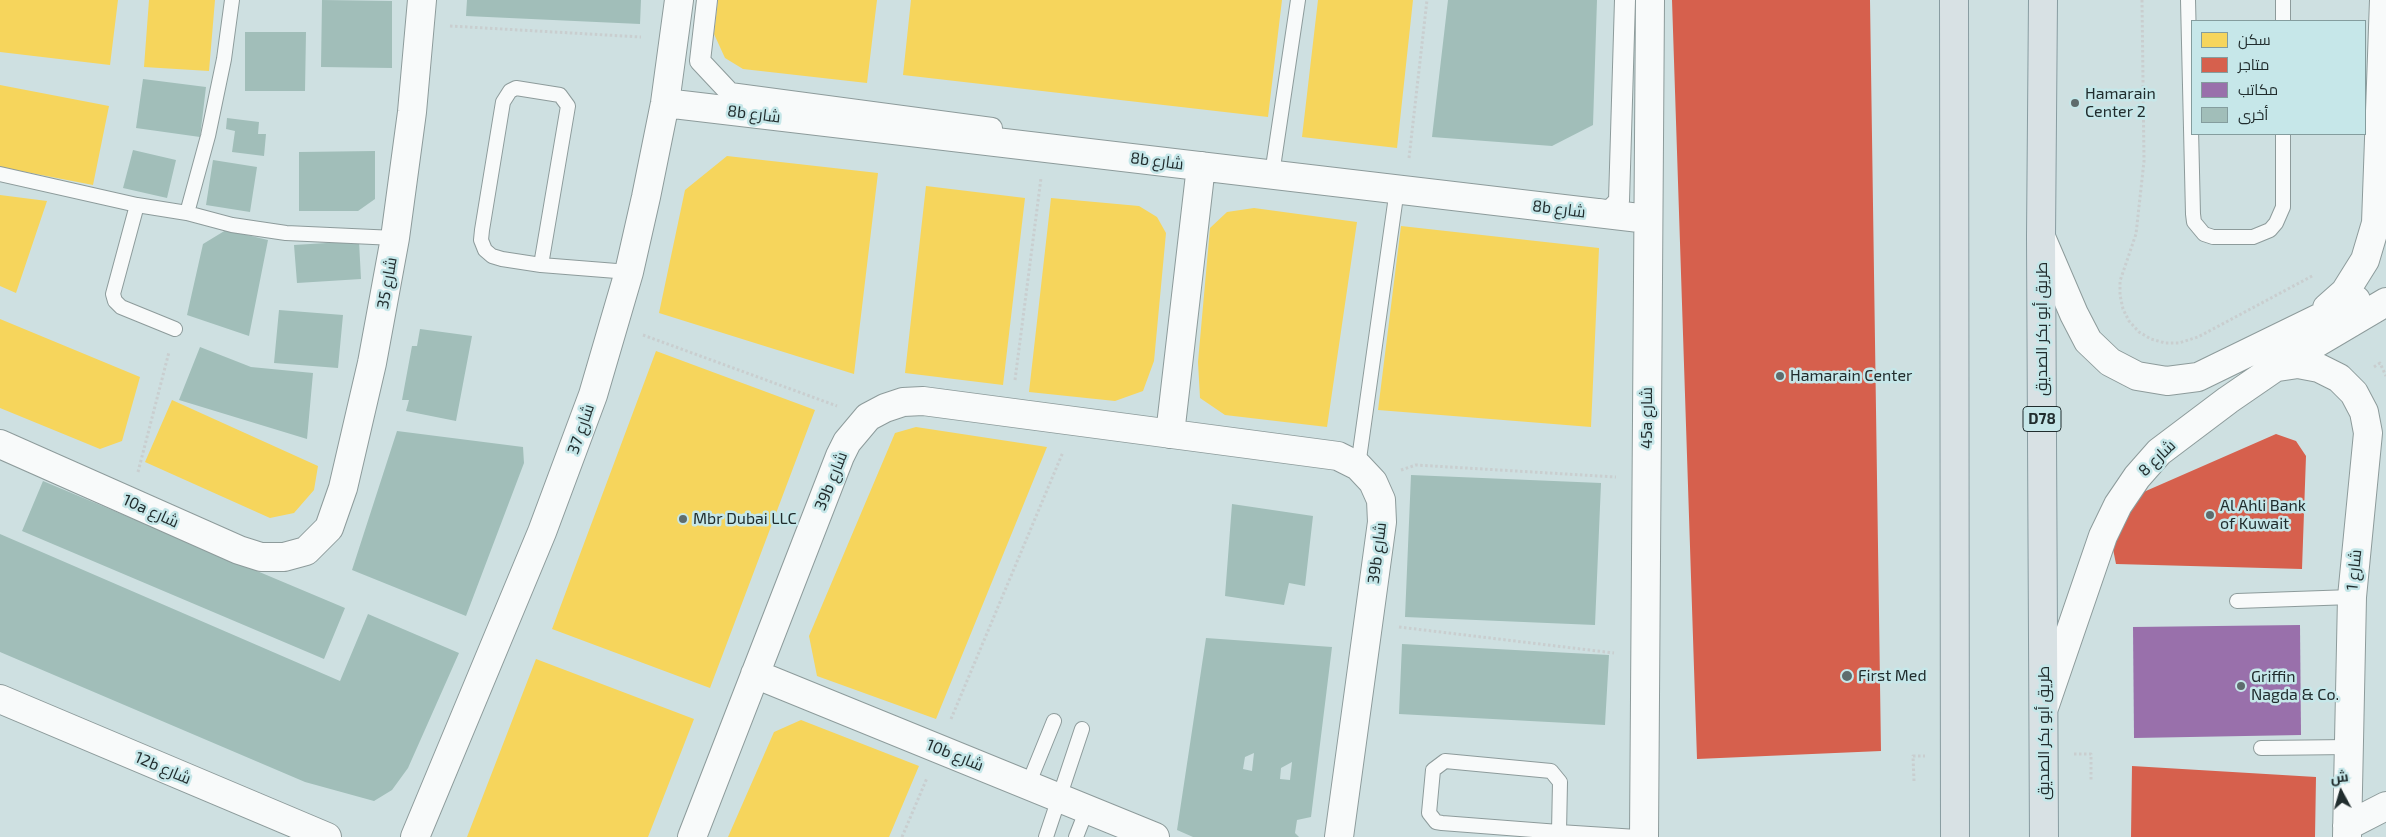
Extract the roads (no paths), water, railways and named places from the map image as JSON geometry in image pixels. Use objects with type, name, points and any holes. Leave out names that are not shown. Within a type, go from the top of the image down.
[{"type":"main road","points":[[1954,0],[1955,824]]},
{"type":"main road","name":"طريق أبو بكر الصديق","points":[[2043,0],[2041,236],[2044,837]]},
{"type":"street","name":"شارع 37","points":[[415,837],[566,472],[614,324],[629,272],[665,103],[679,0]]},
{"type":"street","points":[[707,0],[700,61],[730,93],[1273,170]]},
{"type":"street","points":[[1402,186],[1609,210],[1619,201],[1624,0]]},
{"type":"street","name":"45a شارع","points":[[1644,837],[1650,0]]},
{"type":"street","points":[[2313,322],[2345,292],[2365,260],[2376,223],[2379,189],[2384,0]]},
{"type":"street","name":"شارع 35","points":[[306,551],[329,528],[343,488],[372,363],[395,238],[412,112],[421,12]]},
{"type":"street","name":"8b شارع","points":[[665,103],[1200,166],[1273,170],[1648,219]]},
{"type":"street","points":[[1170,434],[1200,166]]},
{"type":"street","points":[[2041,236],[2074,314],[2088,341],[2110,362],[2137,376],[2167,381],[2198,378],[2386,285]]},
{"type":"street","name":"شارع 8","points":[[2044,709],[2103,536],[2118,506],[2137,477],[2160,452],[2276,367],[2386,302]]},
{"type":"street","name":"شارع 1","points":[[2276,367],[2298,364],[2319,368],[2332,374],[2354,393],[2364,412],[2368,433],[2352,597],[2347,832]]},
{"type":"street","name":"39b شارع","points":[[692,837],[840,456],[857,428],[868,417],[903,402],[923,401],[1338,456],[1365,474],[1381,500],[1382,522],[1339,837]]},
{"type":"street","name":"10a شارع","points":[[0,444],[239,550],[261,557],[284,557],[306,551]]},
{"type":"street","name":"10b شارع","points":[[755,674],[1155,837]]},
{"type":"street","name":"12b شارع","points":[[0,699],[327,837]]},
{"type":"street","points":[[2347,832],[2386,806]]},
{"type":"street","points":[[1942,837],[1955,824]]},
{"type":"lane","points":[[187,213],[208,136],[224,59],[232,0]]},
{"type":"lane","points":[[1273,170],[1298,0]]},
{"type":"lane","points":[[2188,0],[2191,128]]},
{"type":"lane","points":[[2283,0],[2283,20]]},
{"type":"lane","points":[[541,265],[568,106],[560,95],[516,88],[510,91],[503,102],[481,240],[485,250],[492,256],[541,265],[629,272]]},
{"type":"lane","points":[[2191,135],[2194,222],[2204,234],[2213,237],[2253,237],[2262,234],[2276,223],[2283,206],[2283,135]]},
{"type":"lane","points":[[0,174],[137,205],[187,213],[232,225],[286,233],[395,238]]},
{"type":"lane","points":[[1365,474],[1402,186]]},
{"type":"lane","points":[[137,205],[113,294],[121,307],[175,329]]},
{"type":"lane","points":[[2237,601],[2352,597]]},
{"type":"lane","points":[[1028,785],[1054,721]]},
{"type":"lane","points":[[1046,837],[1082,729]]},
{"type":"lane","points":[[2261,748],[2349,747]]},
{"type":"lane","points":[[1559,832],[1560,782],[1551,771],[1445,761],[1434,770],[1428,813],[1436,822],[1559,832],[1637,837]]},
{"type":"lane","points":[[1076,837],[1087,809]]},
{"type":"place","name":"Hamarain Center 2","points":[[2075,103]]},
{"type":"place","name":"Hamarain Center","points":[[1780,376]]},
{"type":"place","name":"Al Ahli Bank of Kuwait","points":[[2210,515]]},
{"type":"place","name":"Mbr Dubai LLC","points":[[683,519]]},
{"type":"place","name":"First Med","points":[[1847,676]]},
{"type":"place","name":"Griffin Nagda & Co.","points":[[2241,686]]}]
